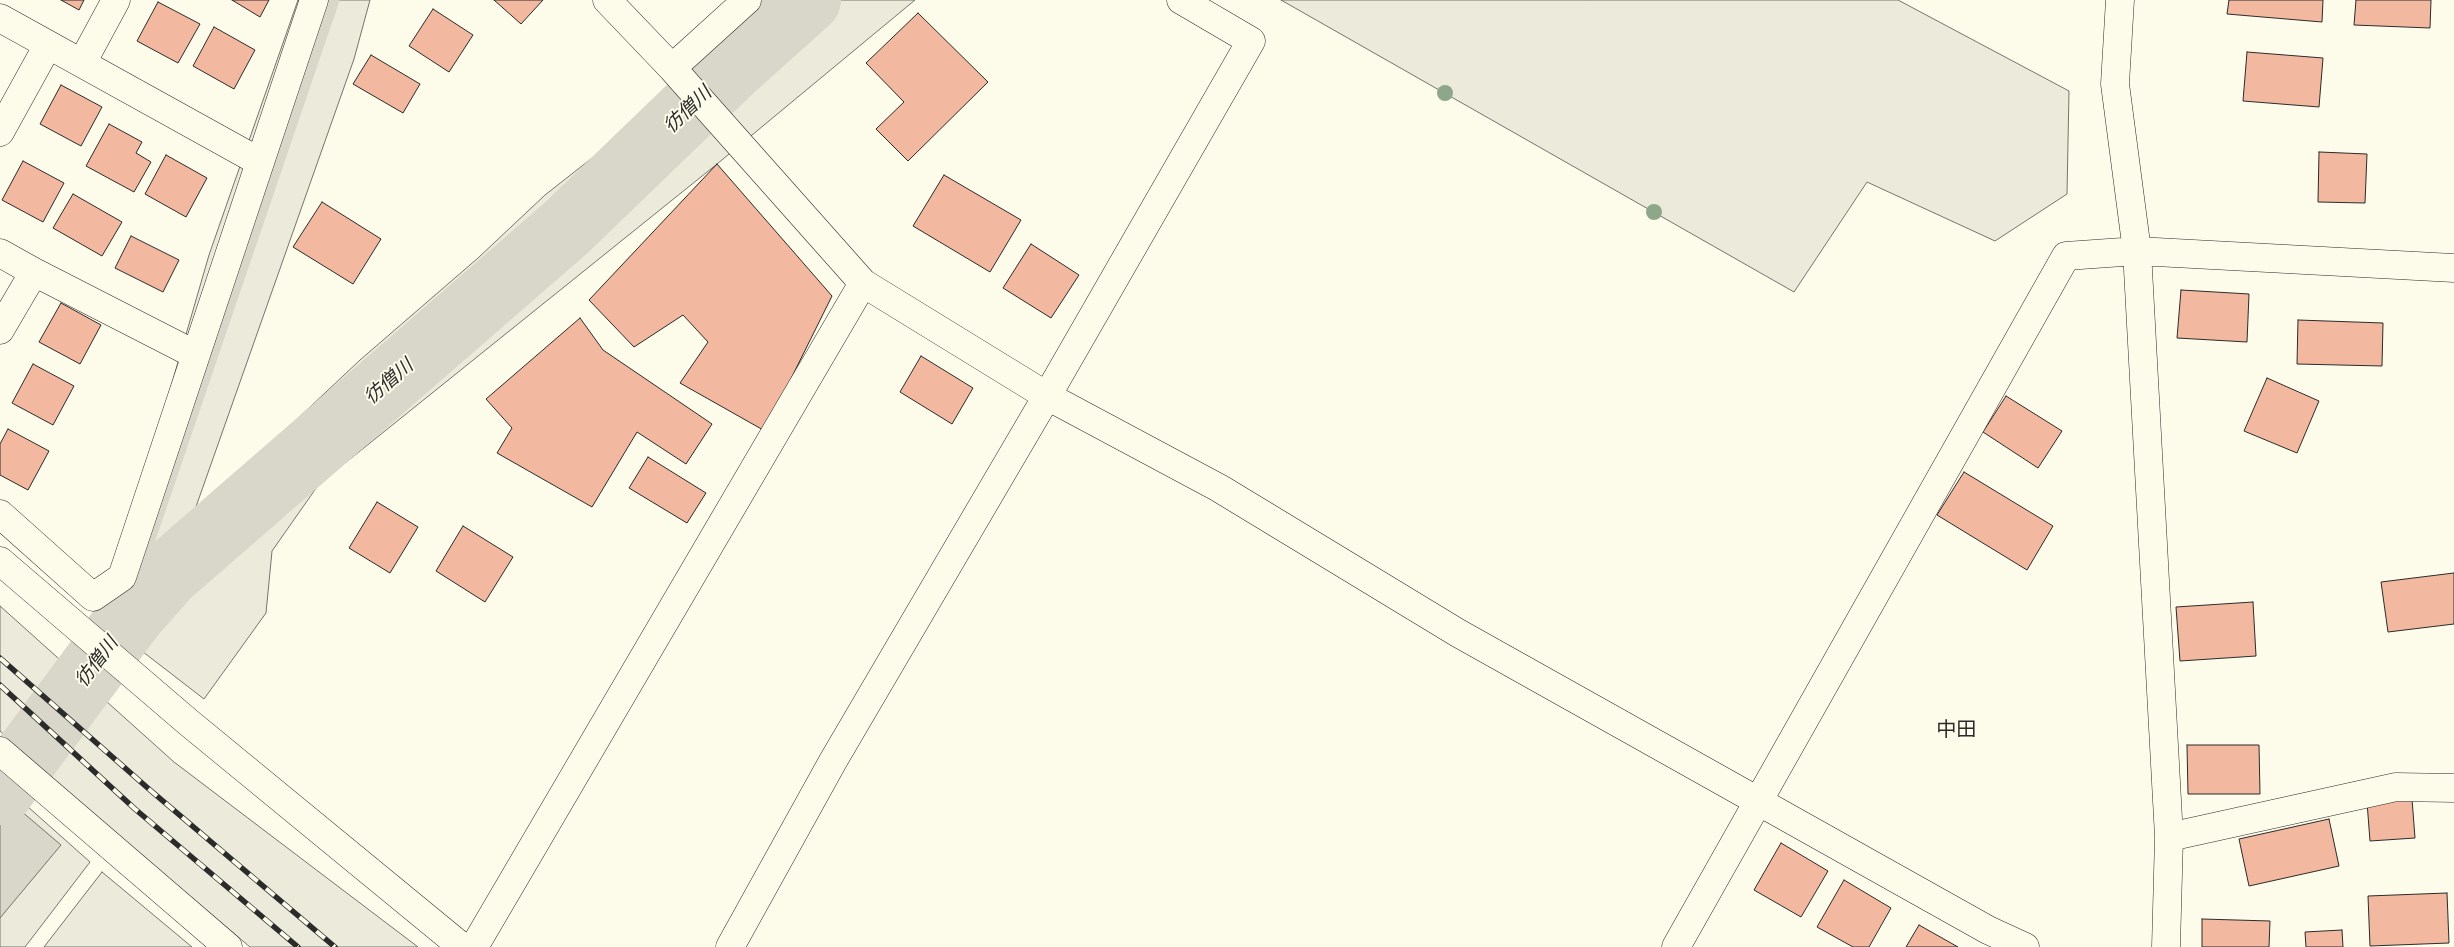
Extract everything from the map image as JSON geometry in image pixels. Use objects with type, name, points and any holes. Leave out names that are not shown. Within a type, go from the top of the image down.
[{"type":"street","points":[[82,63],[116,0]]},
{"type":"street","points":[[0,514],[93,597],[122,577],[314,0]]},
{"type":"street","points":[[607,0],[672,68],[863,283],[1047,396],[1219,488],[1458,634],[1988,930],[2025,947]]},
{"type":"street","points":[[672,68],[747,0]]},
{"type":"street","points":[[730,947],[833,761],[1047,396],[1251,41],[1180,0]]},
{"type":"street","points":[[2120,0],[2115,84],[2137,251],[2169,837],[2166,947]]},
{"type":"street","points":[[0,18],[260,162]]},
{"type":"street","points":[[0,132],[48,45]]},
{"type":"street","points":[[1676,947],[2066,256],[2137,251],[2454,268]]},
{"type":"street","points":[[0,253],[196,355]]},
{"type":"street","points":[[0,330],[34,272]]},
{"type":"street","points":[[474,947],[863,283]]},
{"type":"street","points":[[0,561],[71,624],[188,722],[462,947]]},
{"type":"street","points":[[0,751],[228,947]]},
{"type":"street","points":[[2169,837],[2396,787],[2454,788]]},
{"type":"shaded area","points":[[298,0],[370,0],[354,59],[192,518],[360,360],[478,258],[545,195],[699,74],[759,0],[915,0],[717,164],[319,484],[272,551],[266,613],[204,699],[103,621],[209,255]]},
{"type":"shaded area","points":[[1281,0],[1898,0],[2069,91],[2067,194],[1995,241],[1867,182],[1794,292]]},
{"type":"shaded area","points":[[0,606],[174,762],[418,947],[250,947],[87,809],[0,731]]},
{"type":"shaded area","points":[[0,782],[90,862],[25,947],[0,947]]},
{"type":"shaded area","points":[[0,793],[61,845],[0,918]]},
{"type":"shaded area","points":[[102,872],[192,947],[44,947]]},
{"type":"building","points":[[61,0],[84,0],[79,10]]},
{"type":"building","points":[[232,0],[269,0],[260,17]]},
{"type":"building","points":[[494,0],[543,0],[521,24]]},
{"type":"building","points":[[2229,0],[2323,0],[2322,22],[2227,14]]},
{"type":"building","points":[[2356,0],[2431,0],[2430,28],[2354,25]]},
{"type":"building","points":[[158,2],[200,24],[178,63],[137,41]]},
{"type":"building","points":[[433,9],[473,35],[449,72],[409,46]]},
{"type":"building","points":[[918,13],[988,82],[908,161],[876,129],[904,102],[866,63]]},
{"type":"building","points":[[214,27],[255,50],[234,89],[193,66]]},
{"type":"building","points":[[2247,52],[2323,58],[2319,107],[2243,101]]},
{"type":"building","points":[[371,55],[420,84],[403,113],[353,84]]},
{"type":"building","points":[[61,85],[102,107],[81,146],[40,124]]},
{"type":"building","points":[[109,124],[142,142],[136,153],[151,162],[134,192],[86,166]]},
{"type":"building","points":[[2319,152],[2367,154],[2365,203],[2318,202]]},
{"type":"building","points":[[166,155],[207,178],[186,217],[145,194]]},
{"type":"building","points":[[23,161],[64,183],[43,222],[2,200]]},
{"type":"building","points":[[717,164],[832,296],[765,431],[680,383],[708,342],[683,315],[634,347],[589,300]]},
{"type":"building","points":[[944,175],[1021,220],[990,272],[913,226]]},
{"type":"building","points":[[73,194],[122,222],[102,256],[53,228]]},
{"type":"building","points":[[322,202],[381,239],[353,284],[293,247]]},
{"type":"building","points":[[131,236],[179,260],[163,292],[115,268]]},
{"type":"building","points":[[1031,244],[1079,275],[1051,318],[1003,288]]},
{"type":"building","points":[[2181,290],[2249,294],[2247,342],[2177,338]]},
{"type":"building","points":[[61,303],[101,325],[80,364],[39,342]]},
{"type":"building","points":[[580,318],[603,350],[712,424],[686,464],[637,432],[592,507],[497,453],[512,428],[486,399]]},
{"type":"building","points":[[2298,320],[2383,323],[2382,366],[2297,364]]},
{"type":"building","points":[[921,356],[973,388],[952,424],[900,392]]},
{"type":"building","points":[[33,364],[74,386],[53,425],[12,403]]},
{"type":"building","points":[[2267,378],[2319,401],[2297,453],[2244,431]]},
{"type":"building","points":[[2006,396],[2062,431],[2038,468],[1983,432]]},
{"type":"building","points":[[8,429],[49,451],[28,490],[0,475],[0,444]]},
{"type":"building","points":[[648,457],[706,493],[687,523],[629,488]]},
{"type":"building","points":[[1964,472],[2053,526],[2027,570],[1937,515]]},
{"type":"building","points":[[377,502],[418,527],[390,573],[349,548]]},
{"type":"building","points":[[463,526],[513,557],[485,602],[436,571]]},
{"type":"building","points":[[2454,573],[2454,624],[2388,632],[2381,582]]},
{"type":"building","points":[[2253,602],[2256,656],[2180,661],[2176,607]]},
{"type":"building","points":[[2187,745],[2259,745],[2260,794],[2188,794]]},
{"type":"building","points":[[2412,799],[2415,838],[2370,841],[2367,802]]},
{"type":"building","points":[[2329,819],[2339,866],[2249,886],[2239,839]]},
{"type":"building","points":[[1781,843],[1828,871],[1801,917],[1754,890]]},
{"type":"building","points":[[1844,880],[1891,908],[1869,947],[1853,947],[1817,927]]},
{"type":"building","points":[[2447,893],[2449,943],[2370,946],[2368,896]]},
{"type":"building","points":[[2202,919],[2270,921],[2269,947],[2202,947]]},
{"type":"building","points":[[1919,925],[1958,947],[1906,947]]},
{"type":"building","points":[[2342,930],[2343,947],[2306,947],[2305,932]]},
{"type":"waterway","points":[[131,616],[146,551],[334,0]]},
{"type":"waterway","name":"彷僧川","points":[[0,792],[131,616],[168,574],[566,228],[731,69],[808,0]]},
{"type":"railway","points":[[0,658],[150,790],[335,947]]},
{"type":"railway","points":[[0,685],[135,809],[298,947]]},
{"type":"district","name":"中田","points":[[1956,730]]}]
